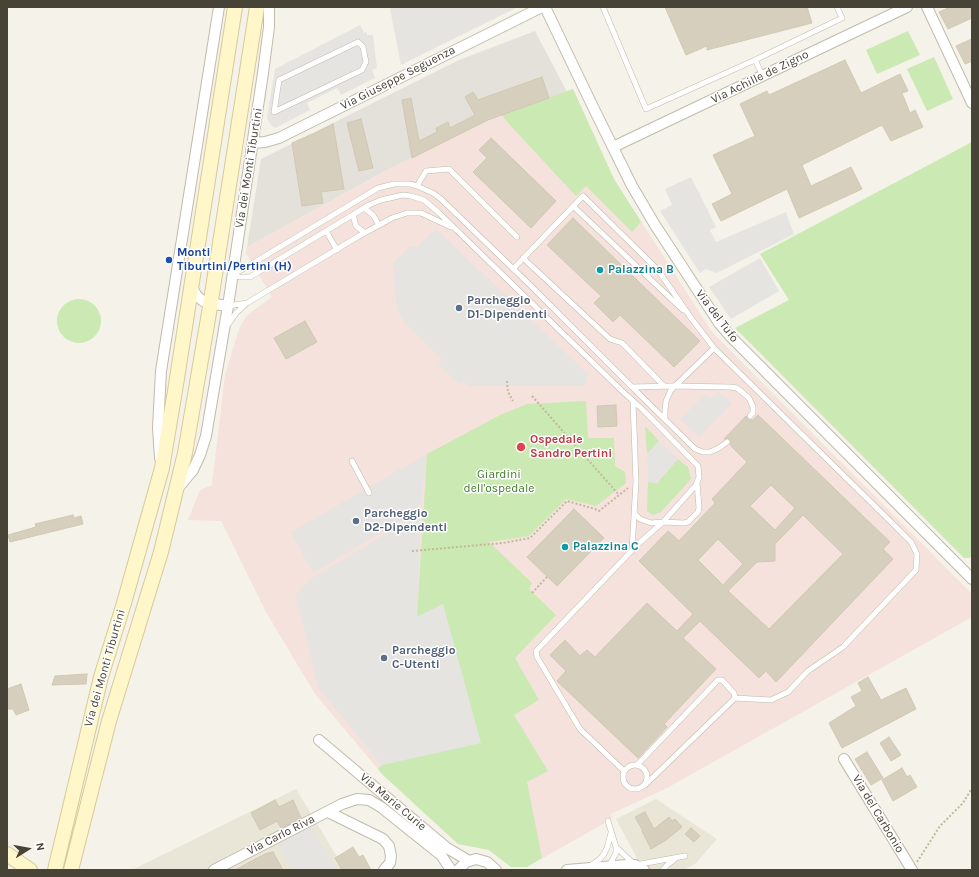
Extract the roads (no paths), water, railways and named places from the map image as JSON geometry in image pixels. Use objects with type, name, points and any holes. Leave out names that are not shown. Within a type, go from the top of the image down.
[{"type":"main road","name":"Via dei Monti Tiburtini","points":[[55,870],[99,683],[162,468],[235,7]]},
{"type":"main road","name":"Via dei Monti Tiburtini","points":[[71,870],[113,706],[159,558],[178,488],[196,397],[257,7]]},
{"type":"main road","points":[[7,854],[30,870]]},
{"type":"street","name":"Via dei Monti Tiburtini","points":[[162,468],[158,428],[161,371],[219,7]]},
{"type":"street","name":"Via dei Monti Tiburtini","points":[[178,488],[193,470],[206,436],[228,306],[252,143],[269,27],[269,7]]},
{"type":"street","name":"Via Giuseppe Seguenza","points":[[252,143],[269,141],[283,136],[528,10],[544,7]]},
{"type":"street","name":"Via del Tufo","points":[[544,7],[643,205],[719,323],[735,341],[968,569],[972,579]]},
{"type":"street","name":"Via Achille de Zigno","points":[[613,146],[907,7]]},
{"type":"street","points":[[927,7],[972,103]]},
{"type":"street","points":[[191,286],[201,300],[211,304],[228,306]]},
{"type":"street","name":"Via Marie Curie","points":[[319,740],[447,848],[469,861]]},
{"type":"street","name":"Via del Carbonio","points":[[844,759],[911,870]]},
{"type":"street","name":"Via Carlo Riva","points":[[214,870],[342,804],[357,799],[369,800],[381,807],[441,855],[451,870]]},
{"type":"street","points":[[328,812],[383,839],[389,846],[391,856],[390,863],[384,870]]},
{"type":"street","points":[[458,870],[462,864],[476,860],[483,860],[496,870]]},
{"type":"street","points":[[567,870],[609,866],[640,867]]},
{"type":"lane","points":[[603,7],[646,109],[755,60],[842,18],[837,7]]},
{"type":"lane","points":[[358,42],[363,47],[366,62],[362,70],[274,112],[279,80],[358,42]]},
{"type":"lane","points":[[755,60],[763,76]]},
{"type":"lane","points":[[418,186],[426,171],[449,169],[517,237]]},
{"type":"lane","points":[[232,272],[237,272],[245,268],[378,188],[394,184],[410,184],[418,186],[433,193],[442,200],[695,449],[703,452],[710,452],[727,442]]},
{"type":"lane","points":[[232,272],[239,277],[250,277],[364,208],[387,198],[403,195],[424,200],[643,410],[698,466],[698,512],[688,522],[646,522],[634,514]]},
{"type":"lane","points":[[513,269],[583,196],[658,270],[714,348],[890,520],[911,542],[917,554],[916,570],[901,587],[843,647],[808,671],[788,692],[771,700],[735,698],[645,785],[637,789],[628,788],[623,780],[624,771],[627,767],[632,765],[642,766],[647,775],[645,785]]},
{"type":"lane","points":[[573,206],[691,318]]},
{"type":"lane","points":[[364,208],[373,215],[379,225]]},
{"type":"lane","points":[[224,331],[236,313],[247,303],[392,218],[407,213],[421,213],[456,230]]},
{"type":"lane","points":[[353,215],[356,226],[365,233]]},
{"type":"lane","points":[[326,231],[337,250]]},
{"type":"lane","points":[[523,258],[610,339],[622,343],[664,386]]},
{"type":"lane","points":[[228,306],[247,303]]},
{"type":"lane","points":[[666,419],[666,401],[671,390],[714,348]]},
{"type":"lane","points":[[632,387],[674,386],[737,388],[749,398],[754,408],[750,416]]},
{"type":"lane","points":[[632,550],[636,482],[633,402]]},
{"type":"lane","points":[[352,461],[369,493]]},
{"type":"lane","points":[[624,771],[580,729],[537,657],[537,648],[632,550],[663,522],[697,482]]},
{"type":"lane","points":[[637,765],[718,680],[722,680],[734,693],[735,698]]},
{"type":"lane","points":[[608,821],[616,847],[616,853],[609,866]]},
{"type":"lane","points":[[587,867],[600,859],[604,854],[611,832]]},
{"type":"lane","points":[[616,847],[640,867],[685,856]]},
{"type":"lane","points":[[663,870],[676,858]]},
{"type":"place","name":"Monti Tiburtini/Pertini (H)","points":[[169,260]]},
{"type":"place","name":"Palazzina B","points":[[600,270]]},
{"type":"place","name":"Parcheggio D1-Dipendenti","points":[[459,308]]},
{"type":"place","name":"Ospedale Sandro Pertini","points":[[521,447]]},
{"type":"place","name":"Parcheggio D2-Dipendenti","points":[[356,521]]},
{"type":"place","name":"Palazzina C","points":[[565,547]]},
{"type":"place","name":"Parcheggio C-Utenti","points":[[384,658]]},
{"type":"park label","name":"Giardini dell'ospedale","points":[[499,482]]}]
